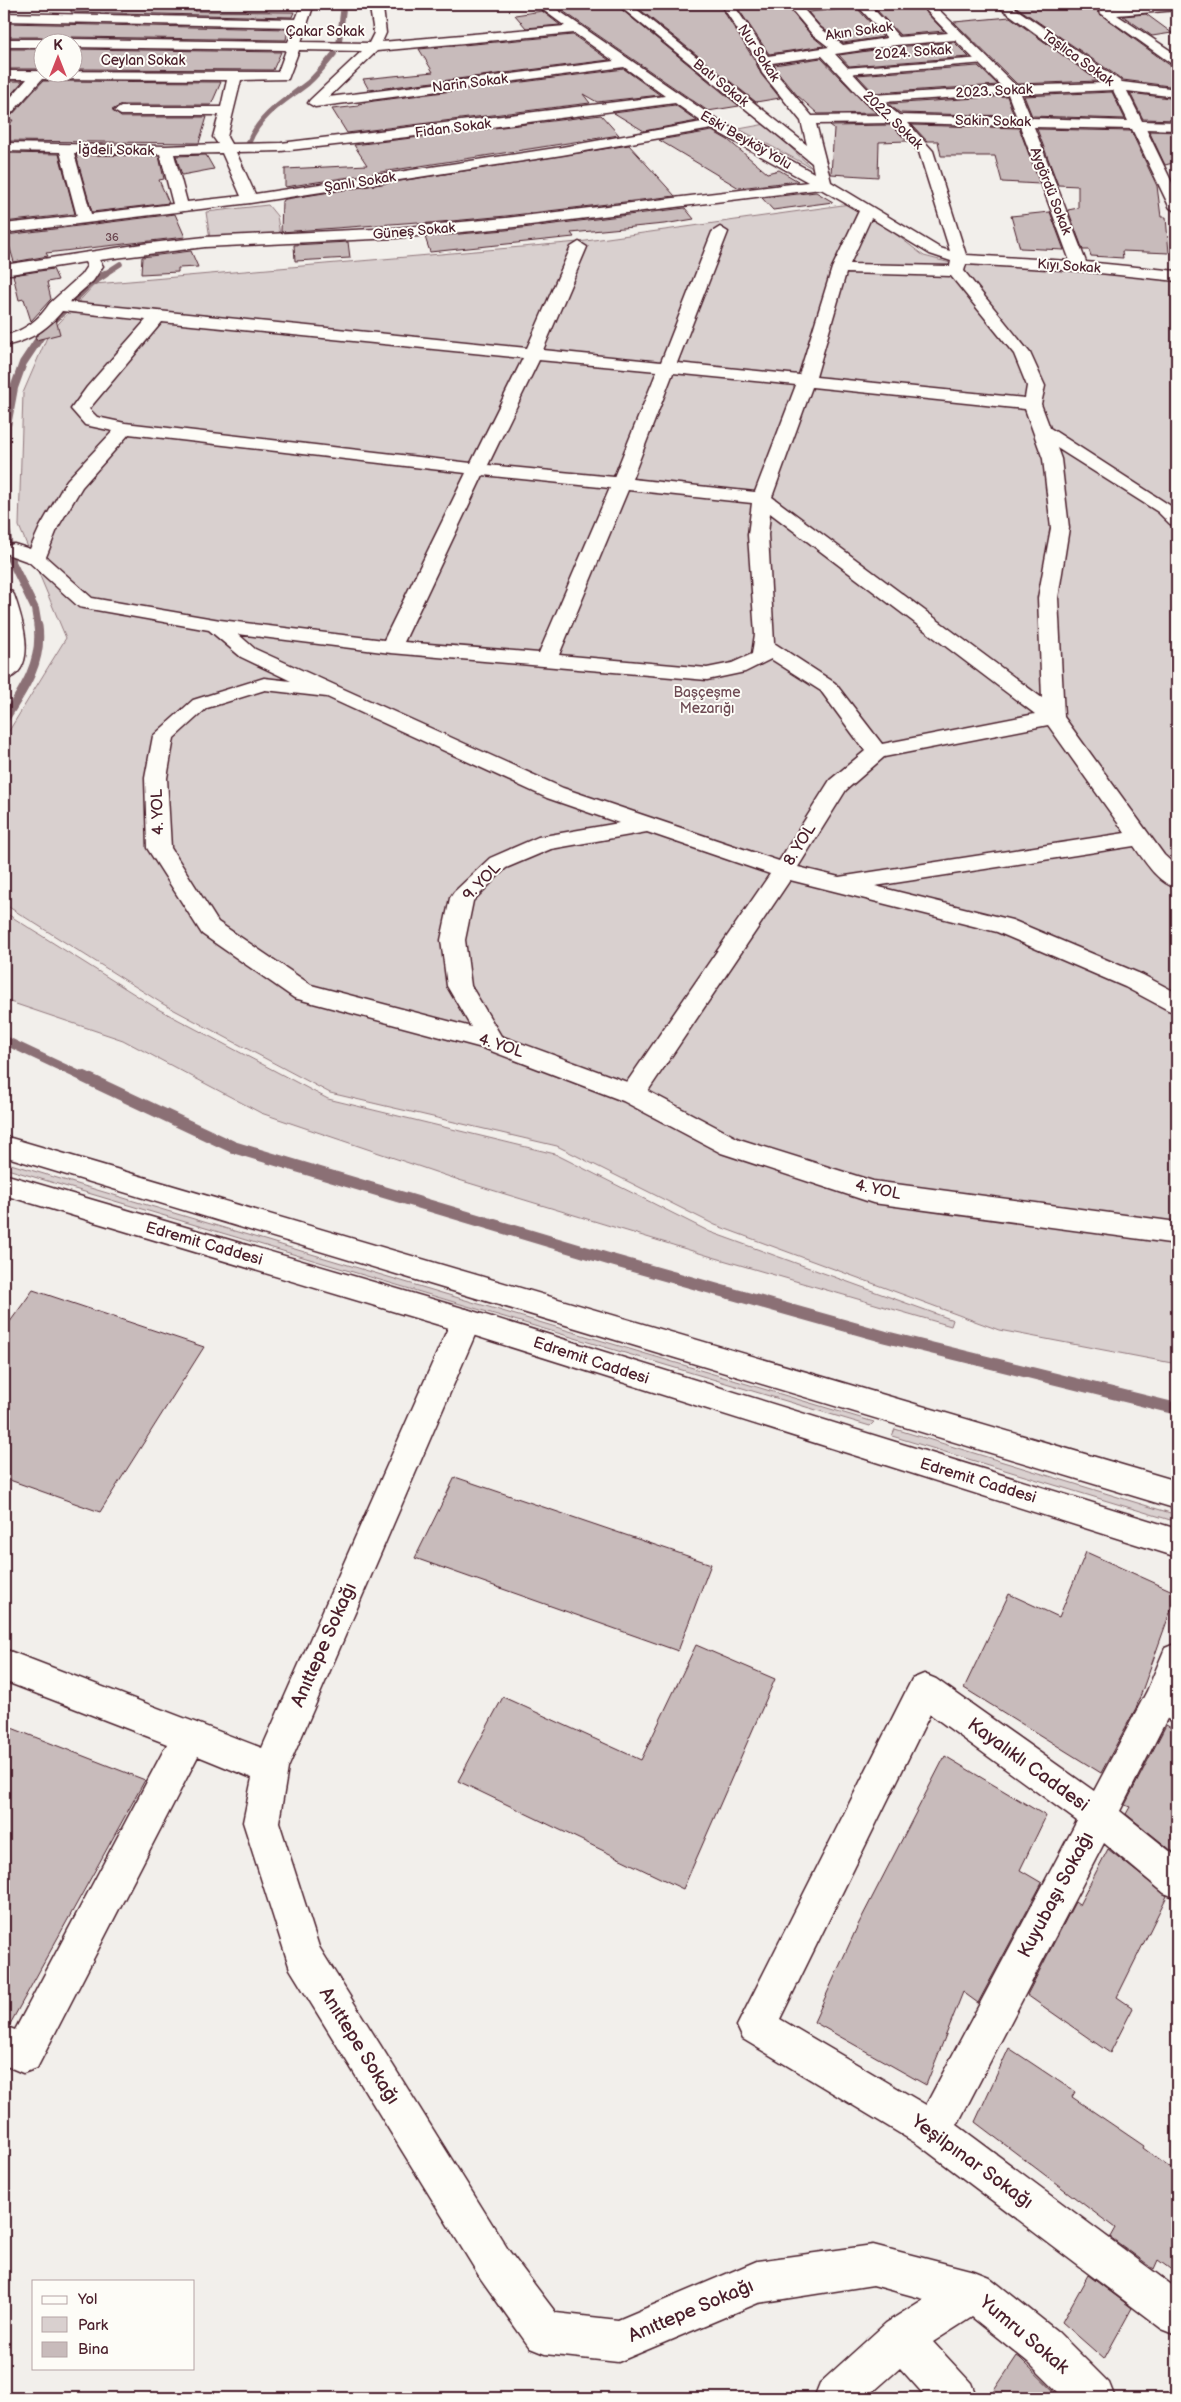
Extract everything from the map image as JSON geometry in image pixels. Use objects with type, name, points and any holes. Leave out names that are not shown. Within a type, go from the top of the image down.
[{"type":"main road","points":[[105,19],[116,4]]},
{"type":"main road","points":[[294,46],[308,4]]},
{"type":"main road","points":[[344,4],[398,4]]},
{"type":"main road","points":[[541,4],[546,4]]},
{"type":"main road","name":"Eski Beyköy Yolu","points":[[541,4],[714,124],[871,211],[934,252],[958,265]]},
{"type":"main road","name":"Batı Sokak","points":[[623,4],[818,161]]},
{"type":"main road","name":"Nur Sokak","points":[[727,4],[764,60],[769,73],[808,120],[824,184]]},
{"type":"main road","points":[[793,4],[816,31],[839,48]]},
{"type":"main road","points":[[862,4],[896,41]]},
{"type":"main road","name":"Aygördü Sokak","points":[[926,4],[1013,90],[1080,266]]},
{"type":"main road","name":"Taşlıca Sokak","points":[[1001,4],[1118,86],[1177,208]]},
{"type":"main road","points":[[373,47],[380,33],[376,5]]},
{"type":"main road","points":[[1177,6],[1105,12],[1177,61]]},
{"type":"main road","points":[[197,21],[205,9]]},
{"type":"main road","points":[[4,17],[301,23]]},
{"type":"main road","name":"Çakar Sokak","points":[[82,43],[373,47],[577,29]]},
{"type":"main road","name":"Akın Sokak","points":[[764,60],[839,48],[958,36]]},
{"type":"main road","points":[[4,43],[32,43]]},
{"type":"main road","name":"Ceylan Sokak","points":[[82,80],[132,85],[236,76],[283,76],[294,46]]},
{"type":"main road","name":"Narin Sokak","points":[[373,47],[315,103],[626,63]]},
{"type":"main road","name":"2022. Sokak","points":[[824,50],[870,99],[896,119],[926,151],[958,265]]},
{"type":"main road","name":"Ceylan Sokak","points":[[4,75],[32,75]]},
{"type":"main road","points":[[236,76],[220,137],[228,150],[250,199]]},
{"type":"main road","points":[[4,113],[32,82]]},
{"type":"main road","points":[[104,150],[132,85]]},
{"type":"main road","name":"2023. Sokak","points":[[870,99],[1013,90],[1118,86],[1177,93]]},
{"type":"main road","name":"Fidan Sokak","points":[[228,150],[281,147],[452,128],[678,99]]},
{"type":"main road","points":[[121,111],[226,111]]},
{"type":"main road","name":"Sakin Sokak","points":[[808,120],[896,119],[1177,126]]},
{"type":"main road","name":"Şanlı Sokak","points":[[4,229],[250,199],[562,151],[714,124]]},
{"type":"main road","name":"İğdeli Sokak","points":[[4,147],[104,150],[228,150]]},
{"type":"main road","points":[[66,149],[85,219]]},
{"type":"main road","points":[[166,150],[181,208]]},
{"type":"main road","name":"Güneş Sokak","points":[[4,270],[205,242],[395,233],[506,223],[824,184]]},
{"type":"main road","points":[[14,550],[36,558],[86,603],[216,626],[390,647],[707,674],[738,668],[762,657],[765,634],[758,535],[762,498],[806,381],[840,268],[866,212]]},
{"type":"main road","points":[[547,660],[621,484],[720,232]]},
{"type":"main road","points":[[390,647],[533,354],[579,247]]},
{"type":"main road","points":[[4,341],[22,338],[34,331],[55,310],[64,306],[95,266],[89,257]]},
{"type":"main road","points":[[840,268],[958,265],[1022,353],[1036,386],[1032,404],[1052,459],[1060,528],[1048,598],[1052,717]]},
{"type":"main road","name":"Kıyı Sokak","points":[[958,265],[1080,266],[1177,276]]},
{"type":"main road","points":[[64,306],[1032,404]]},
{"type":"main road","points":[[158,316],[93,391],[80,409],[91,421],[125,428],[477,469],[762,498],[1052,717],[1141,838],[1167,857],[1177,880]]},
{"type":"main road","points":[[36,558],[49,527],[74,484],[125,428]]},
{"type":"main road","points":[[1042,431],[1165,508],[1177,520]]},
{"type":"main road","points":[[4,595],[15,628],[14,661],[4,674]]},
{"type":"main road","points":[[216,626],[248,653],[555,793],[647,826],[784,870],[1004,926],[1134,981],[1177,1004]]},
{"type":"main road","points":[[763,645],[828,687],[876,752]]},
{"type":"main road","name":"4. YOL","points":[[330,691],[264,684],[200,704],[164,736],[156,778],[159,848],[210,928],[303,992],[492,1042],[632,1094],[730,1146],[872,1192],[1177,1234]]},
{"type":"main road","name":"8. YOL","points":[[632,1094],[784,870],[838,785],[876,752],[1052,717]]},
{"type":"main road","name":"9. YOL","points":[[492,1042],[459,986],[453,940],[462,898],[498,863],[546,842],[647,826]]},
{"type":"main road","points":[[836,884],[1141,838]]},
{"type":"main road","points":[[4,1146],[1177,1495]]},
{"type":"main road","name":"Edremit Caddesi","points":[[4,1185],[466,1321],[1177,1543]]},
{"type":"main road","name":"Anıttepe Sokağı","points":[[466,1321],[271,1768],[260,1822],[303,1956],[495,2265],[544,2333],[618,2341],[757,2282],[873,2265],[974,2292]]},
{"type":"main road","name":"Kuyubaşı Sokağı","points":[[933,2131],[1098,1815],[1168,1707],[1177,1659]]},
{"type":"main road","points":[[4,1665],[271,1768]]},
{"type":"main road","name":"Kayalıklı Caddesi","points":[[756,2026],[924,1690],[1098,1815],[1177,1880]]},
{"type":"main road","points":[[4,2045],[23,2054],[190,1736]]},
{"type":"main road","name":"Yeşilpınar Sokağı","points":[[756,2026],[933,2131],[1177,2314]]},
{"type":"main road","points":[[835,2398],[901,2338],[974,2292]]},
{"type":"main road","name":"Yumru Sokak","points":[[974,2292],[1043,2347],[1094,2398]]},
{"type":"main road","points":[[901,2338],[956,2398]]},
{"type":"lane","name":"2024. Sokak","points":[[845,71],[983,61]]},
{"type":"green space","points":[[766,124],[812,168],[739,129]]},
{"type":"green space","name":"Başçeşme Mezarığı","points":[[850,204],[867,212],[924,256],[958,265],[1080,269],[1177,280],[1177,1364],[999,1330],[715,1225],[557,1146],[330,1093],[163,1004],[4,904],[4,739],[66,638],[19,526],[23,393],[48,335],[95,284],[579,242]]},
{"type":"green space","points":[[268,205],[277,216],[280,235],[210,239],[206,212]]},
{"type":"green space","points":[[4,912],[158,1009],[328,1099],[555,1154],[710,1232],[953,1320],[951,1326],[709,1256],[459,1180],[261,1113],[123,1040],[4,1000]]},
{"type":"green space","points":[[4,1162],[874,1422],[870,1426],[4,1168]]},
{"type":"green space","points":[[895,1429],[1177,1515],[1177,1522],[892,1436]]},
{"type":"building","points":[[71,4],[200,4],[195,11],[294,12],[292,17],[71,12]]},
{"type":"building","points":[[615,4],[739,106],[708,111],[560,9],[574,8],[573,6]]},
{"type":"building","points":[[633,4],[719,4],[755,61],[761,74],[780,98],[756,102]]},
{"type":"building","points":[[735,4],[785,4],[811,35],[824,46],[769,54]]},
{"type":"building","points":[[918,4],[944,31],[900,35],[874,7]]},
{"type":"building","points":[[1012,4],[1132,4],[1105,6],[1097,12],[1171,66],[1177,67],[1177,87],[1123,80]]},
{"type":"building","points":[[857,8],[883,37],[843,43],[821,27],[808,12]]},
{"type":"building","points":[[542,11],[560,25],[526,28],[515,15]]},
{"type":"building","points":[[1146,14],[1172,33],[1152,36],[1123,16]]},
{"type":"building","points":[[1010,17],[1098,81],[1017,84],[954,22]]},
{"type":"building","points":[[4,23],[288,29],[286,40],[82,37],[82,32],[32,32],[32,37],[4,37]]},
{"type":"building","points":[[573,35],[609,60],[369,90],[363,79],[433,72],[419,49]]},
{"type":"building","points":[[954,42],[969,57],[849,66],[839,55],[896,47]]},
{"type":"building","points":[[4,49],[32,49],[32,69],[4,69]]},
{"type":"building","points":[[82,49],[281,52],[273,70],[82,69]]},
{"type":"building","points":[[821,58],[864,103],[877,113],[818,114],[797,95],[774,65]]},
{"type":"building","points":[[978,66],[998,85],[874,93],[857,75]]},
{"type":"building","points":[[624,69],[660,95],[597,102],[583,94],[590,103],[347,133],[332,109],[359,106],[358,104],[374,101]]},
{"type":"building","points":[[4,81],[23,81],[4,102]]},
{"type":"building","points":[[42,82],[221,82],[211,105],[121,105],[112,110],[121,117],[207,117],[199,143],[4,141],[8,132],[5,131],[13,120],[4,119],[10,117]]},
{"type":"building","points":[[1112,92],[1125,119],[1032,116],[1024,96]]},
{"type":"building","points":[[1130,93],[1177,99],[1177,120],[1143,119]]},
{"type":"building","points":[[1007,96],[1014,116],[900,113],[888,104]]},
{"type":"building","points":[[675,105],[697,121],[644,131],[614,113]]},
{"type":"building","points":[[601,115],[619,135],[285,187],[285,169],[367,165],[354,145]]},
{"type":"building","points":[[891,125],[907,141],[879,142],[878,177],[831,174],[834,129],[830,126]]},
{"type":"building","points":[[912,125],[1019,128],[1040,184],[1002,182],[995,156],[941,156],[938,141],[927,141]]},
{"type":"building","points":[[1037,129],[1131,131],[1157,186],[1161,217],[1166,217],[1169,253],[1122,251],[1123,258],[1091,256],[1089,250],[1083,250],[1068,210],[1078,208],[1078,186],[1058,185]]},
{"type":"building","points":[[712,131],[728,140],[767,173],[779,170],[798,181],[739,188],[659,140]]},
{"type":"building","points":[[1149,131],[1177,132],[1177,162],[1165,165]]},
{"type":"building","points":[[629,145],[675,196],[506,216],[419,224],[418,222],[281,232],[282,201],[286,199]]},
{"type":"building","points":[[4,153],[59,154],[75,214],[4,222]]},
{"type":"building","points":[[76,155],[159,156],[164,179],[159,180],[169,203],[92,212]]},
{"type":"building","points":[[206,155],[214,169],[182,175],[176,156]]},
{"type":"building","points":[[816,192],[833,202],[773,210],[762,198]]},
{"type":"building","points":[[685,208],[694,219],[664,224],[571,233],[574,237],[430,252],[425,237],[506,230]]},
{"type":"building","points":[[1050,212],[1064,250],[1020,248],[1011,216]]},
{"type":"building","points":[[175,214],[185,237],[46,253],[48,256],[14,262],[6,235]]},
{"type":"building","points":[[348,242],[350,258],[295,261],[294,245]]},
{"type":"building","points":[[191,251],[198,267],[178,268],[178,272],[141,274],[142,257]]},
{"type":"building","points":[[53,269],[58,280],[47,282],[51,299],[31,321],[24,299],[19,300],[13,275]]},
{"type":"building","points":[[56,320],[60,334],[36,340],[35,337]]},
{"type":"building","points":[[33,1290],[204,1347],[100,1512],[4,1478],[4,1330]]},
{"type":"building","points":[[455,1477],[711,1564],[678,1651],[415,1558]]},
{"type":"building","points":[[1086,1552],[1177,1593],[1136,1708],[1101,1773],[964,1688],[1009,1594],[1059,1617]]},
{"type":"building","points":[[696,1645],[775,1679],[683,1889],[458,1781],[503,1697],[641,1760]]},
{"type":"building","points":[[4,1725],[145,1780],[9,2026],[4,2024]]},
{"type":"building","points":[[1166,1725],[1177,1731],[1177,1855],[1126,1814],[1130,1807],[1125,1805]]},
{"type":"building","points":[[945,1756],[1046,1816],[1020,1870],[1042,1883],[978,2003],[963,1992],[926,2085],[814,2022],[858,1925]]},
{"type":"building","points":[[1108,1849],[1167,1896],[1117,1997],[1133,2008],[1110,2053],[1027,1995],[1075,1902],[1079,1905]]},
{"type":"building","points":[[1009,2048],[1075,2092],[1072,2097],[1144,2146],[1143,2148],[1177,2173],[1177,2274],[1158,2260],[1154,2269],[1110,2237],[1115,2228],[975,2122]]},
{"type":"building","points":[[1088,2275],[1132,2308],[1104,2359],[1062,2322]]},
{"type":"building","points":[[1017,2356],[1020,2358],[1061,2398],[989,2398]]},
{"type":"waterway","points":[[339,43],[343,11]]},
{"type":"waterway","points":[[249,142],[267,115],[319,73],[334,54]]},
{"type":"waterway","points":[[103,275],[120,264]]},
{"type":"waterway","points":[[38,627],[35,609],[10,558],[6,522],[7,426],[14,388],[23,363],[47,327],[88,285],[105,274]]},
{"type":"waterway","points":[[4,720],[30,676],[37,652],[38,626]]},
{"type":"waterway","points":[[4,1040],[87,1079]]},
{"type":"waterway","points":[[84,1077],[233,1147],[615,1261],[886,1337],[1177,1409]]}]
